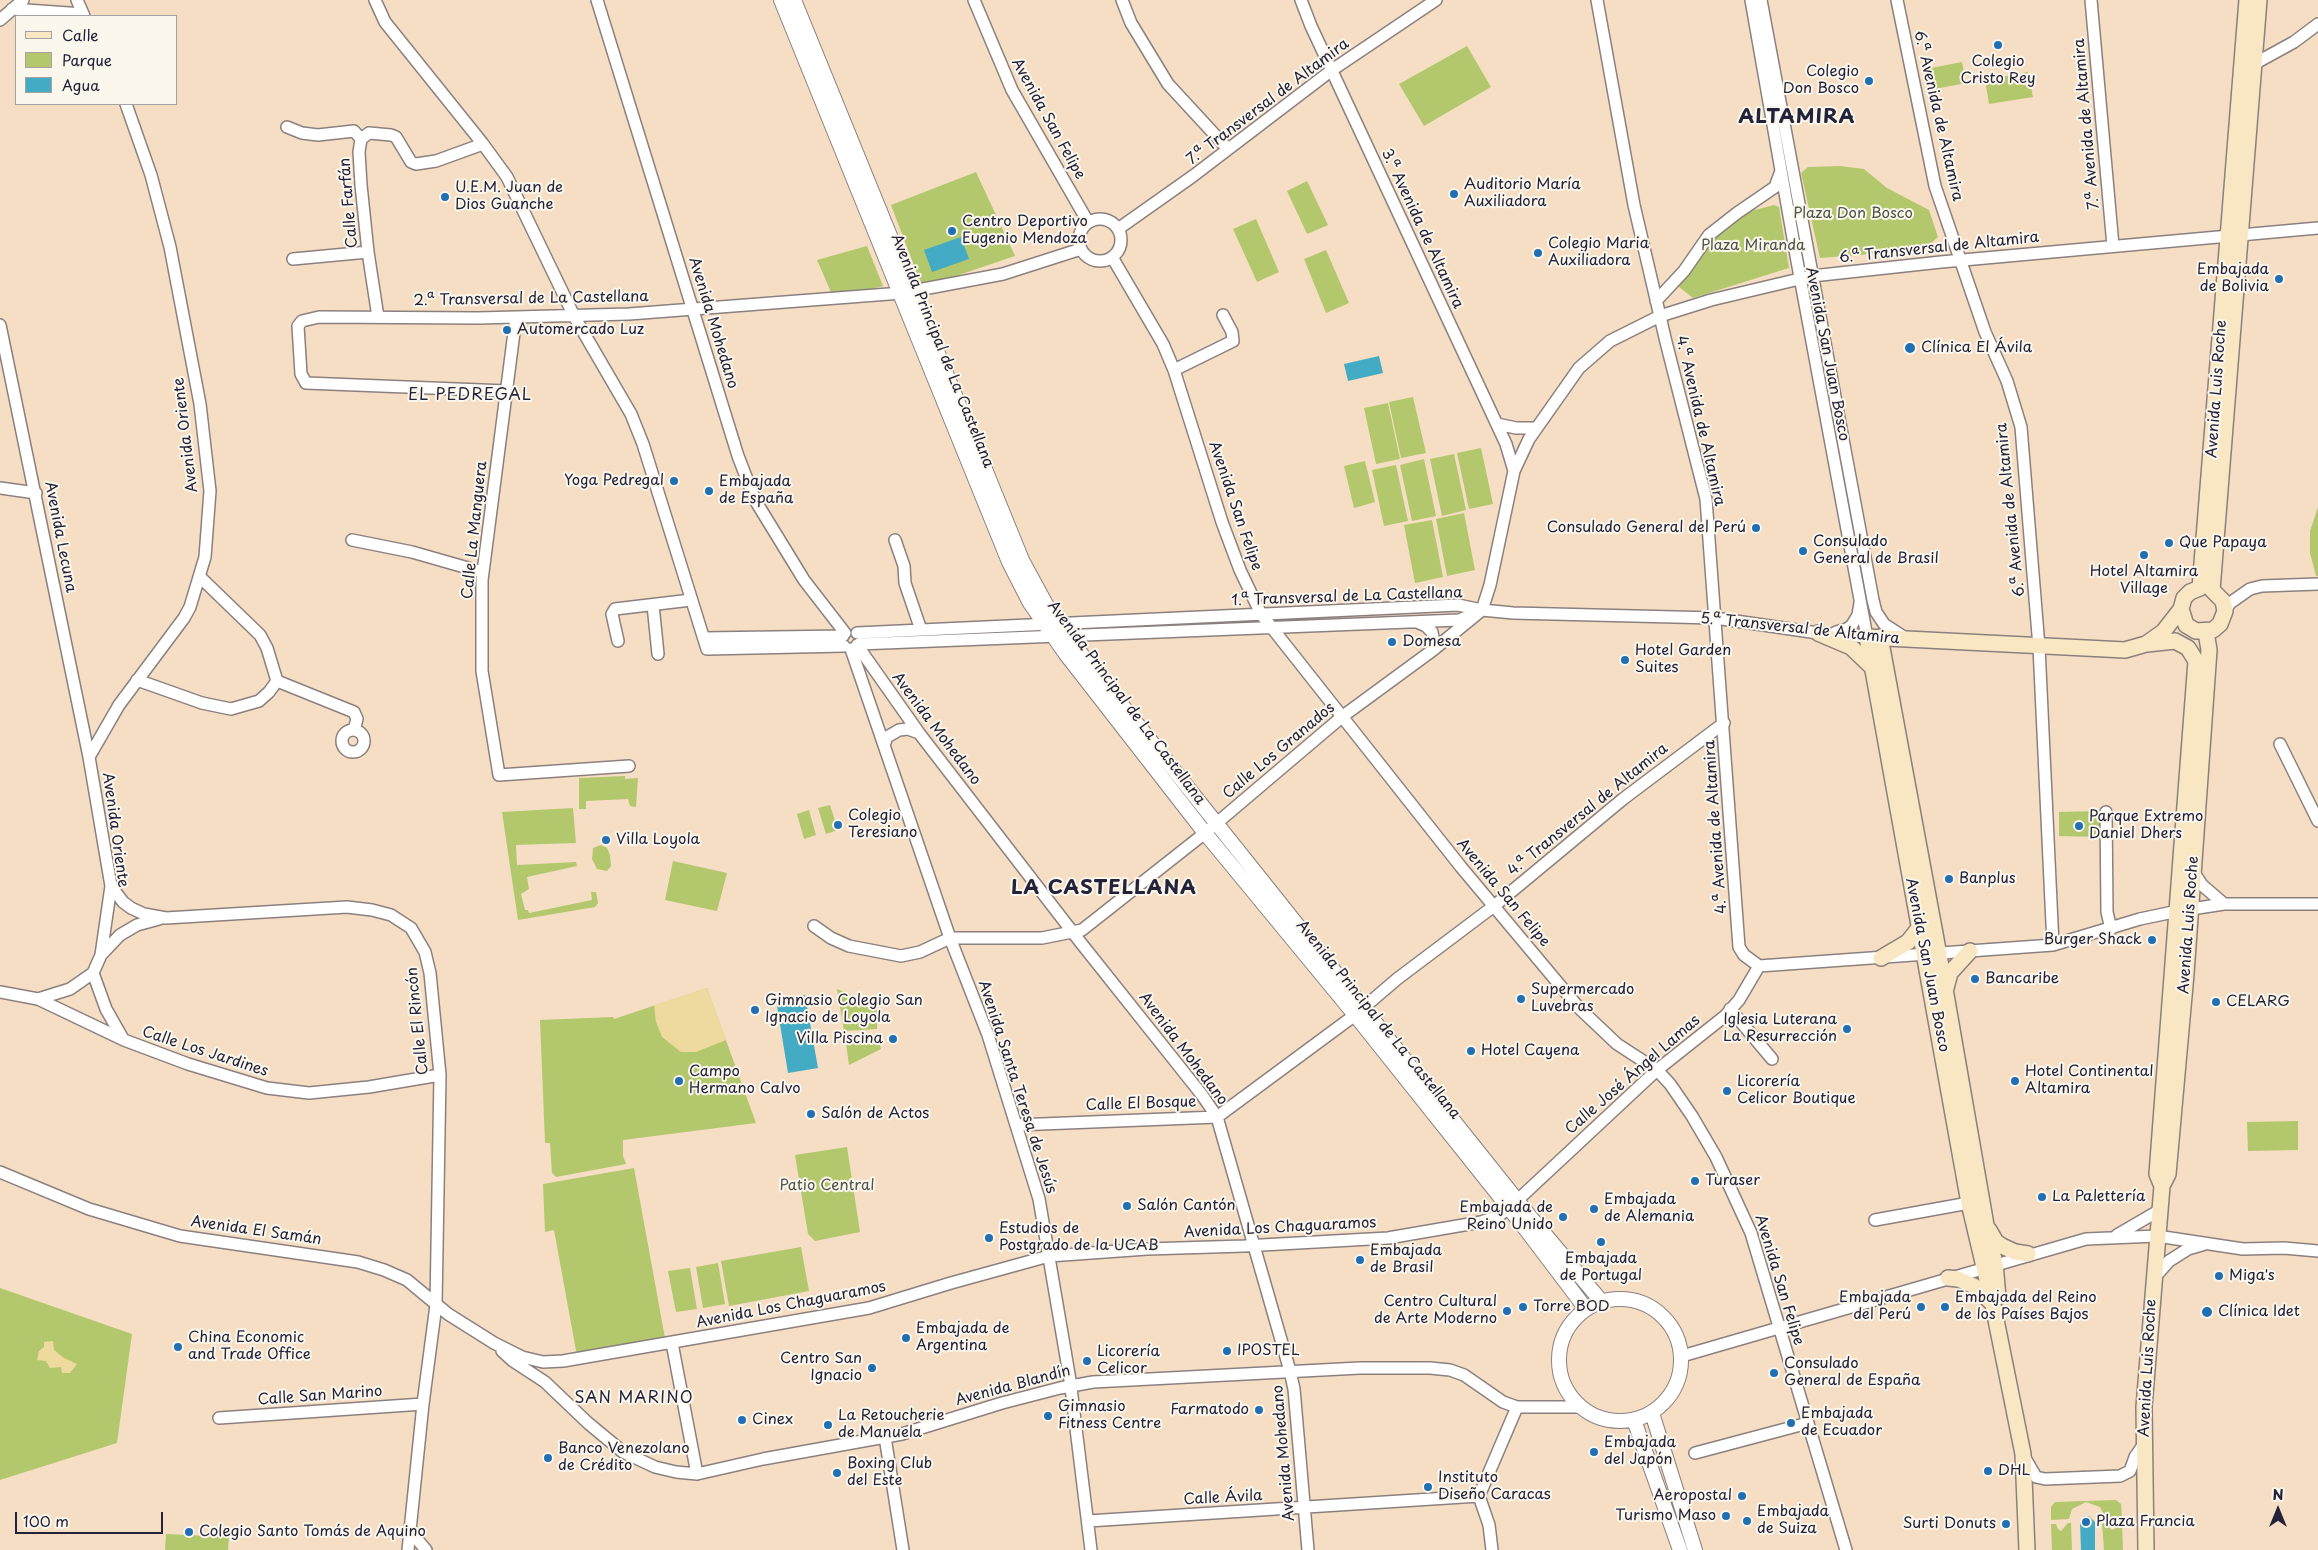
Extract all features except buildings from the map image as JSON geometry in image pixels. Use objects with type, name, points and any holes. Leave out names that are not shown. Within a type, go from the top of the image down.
[{"type":"main road","name":"Avenida Luis Roche","points":[[2225,612],[2223,602],[2212,590],[2235,236],[2247,0]]},
{"type":"main road","name":"Avenida Luis Roche","points":[[2181,609],[2184,598],[2190,592],[2200,588],[2259,0]]},
{"type":"main road","points":[[2181,609],[2186,625],[2196,631],[2206,632],[2220,624],[2225,612]]},
{"type":"main road","name":"5.ª Transversal de Altamira","points":[[2146,644],[2169,626],[2181,609]]},
{"type":"main road","name":"5.ª Transversal de Altamira","points":[[1871,632],[1915,641],[1956,640],[2039,647],[2126,650],[2146,644],[2168,641],[2182,644],[2193,654],[2196,670]]},
{"type":"main road","name":"Avenida San Juan Bosco","points":[[1871,632],[1932,954],[1969,1203],[1989,1266]]},
{"type":"main road","name":"Avenida Luis Roche","points":[[2146,1550],[2144,1407],[2162,1186],[2157,1174],[2184,910],[2192,870],[2209,650],[2206,632]]},
{"type":"main road","points":[[1818,633],[1851,647],[1879,669],[1892,650],[1915,641]]},
{"type":"main road","name":"Avenida San Juan Bosco","points":[[1879,669],[1919,928],[1932,954],[1945,990],[1986,1224],[1994,1305],[2023,1454],[2026,1549]]},
{"type":"main road","name":"Avenida Luis Roche","points":[[2184,910],[2184,809],[2196,670]]},
{"type":"main road","points":[[1881,958],[1908,942],[1919,928]]},
{"type":"main road","points":[[1945,990],[1950,973],[1970,951]]},
{"type":"main road","points":[[1986,1224],[1996,1242],[2015,1252],[2028,1254]]},
{"type":"main road","points":[[1948,1278],[1958,1279],[1974,1286],[1994,1305]]},
{"type":"street","points":[[0,20],[23,0]]},
{"type":"street","points":[[12,9],[84,15],[77,0]]},
{"type":"street","points":[[375,0],[384,22],[483,144],[507,177],[574,316],[631,414],[643,444],[692,600],[615,610],[612,614],[618,640]]},
{"type":"street","name":"Avenida Mohedano","points":[[598,0],[738,456],[755,500],[804,580],[919,733],[1202,1095],[1217,1117],[1294,1390],[1308,1550]]},
{"type":"street","name":"Avenida Principal de La Castellana","points":[[781,0],[907,292]]},
{"type":"street","name":"Avenida Principal de La Castellana","points":[[794,0],[1009,562],[1030,603],[1055,630],[1216,824],[1359,1011],[1513,1204],[1602,1302]]},
{"type":"street","name":"Avenida San Felipe","points":[[974,0],[1012,90],[1088,222]]},
{"type":"street","points":[[1122,0],[1131,23],[1168,84],[1228,149]]},
{"type":"street","name":"3.ª Avenida de Altamira","points":[[1301,0],[1311,26],[1506,444],[1514,471]]},
{"type":"street","name":"7.ª Transversal de Altamira","points":[[1118,229],[1332,70],[1436,0]]},
{"type":"street","name":"4.ª Avenida de Altamira","points":[[1596,0],[1634,205],[1656,302],[1706,499],[1739,947],[1744,955],[1758,966]]},
{"type":"street","name":"Avenida San Juan Bosco","points":[[1752,0],[1782,167],[1807,277],[1876,612],[1889,628],[1902,637],[1915,641]]},
{"type":"street","name":"Avenida San Juan Bosco","points":[[1761,0],[1860,601],[1871,632]]},
{"type":"street","name":"6.ª Avenida de Altamira","points":[[1897,0],[1935,186],[1985,332],[2007,381],[2021,427],[2039,647],[2053,945]]},
{"type":"street","name":"7.ª Avenida de Altamira","points":[[2091,0],[2113,246]]},
{"type":"street","points":[[2254,64],[2294,42],[2318,24]]},
{"type":"street","name":"Avenida Oriente","points":[[93,973],[100,955],[111,886],[89,757],[119,705],[184,618],[200,577],[204,557],[210,491],[200,404],[170,247],[151,176],[126,105]]},
{"type":"street","points":[[287,127],[302,134],[318,135],[354,131],[361,139]]},
{"type":"street","name":"Calle Farfán","points":[[378,317],[368,252],[360,160],[361,139],[369,133],[396,137],[411,162],[416,164],[436,161],[483,144]]},
{"type":"street","points":[[1656,302],[1684,271],[1709,235],[1737,212],[1775,187],[1782,167]]},
{"type":"street","points":[[1105,219],[1118,229],[1121,242],[1118,251],[1112,258],[1097,261],[1088,257],[1081,249],[1080,234],[1088,222],[1105,219]]},
{"type":"street","name":"6.ª Transversal de Altamira","points":[[1482,610],[1492,576],[1514,471],[1522,450],[1579,368],[1610,341],[1660,316],[1807,277],[1960,260],[2318,228]]},
{"type":"street","name":"2.ª Transversal de La Castellana","points":[[506,391],[306,383],[302,379],[298,326],[302,321],[319,317],[516,317],[629,314],[907,292],[1003,274],[1081,249]]},
{"type":"street","points":[[293,259],[368,252]]},
{"type":"street","name":"Avenida San Felipe","points":[[1112,258],[1163,344],[1174,370],[1222,522],[1240,570],[1261,614],[1494,906],[1595,1026],[1616,1044],[1657,1070],[1670,1084],[1692,1116],[1720,1165],[1751,1233],[1846,1550]]},
{"type":"street","points":[[1174,370],[1233,341],[1232,332],[1223,315]]},
{"type":"street","name":"Calle La Manguera","points":[[516,317],[482,572],[482,671],[499,775],[629,766]]},
{"type":"street","name":"Avenida Lecuna","points":[[0,324],[89,757]]},
{"type":"street","points":[[1496,424],[1516,428],[1536,428]]},
{"type":"street","points":[[0,488],[36,493]]},
{"type":"street","points":[[352,540],[412,552],[482,572]]},
{"type":"street","points":[[895,540],[904,566],[905,582],[921,630]]},
{"type":"street","points":[[200,577],[260,635],[268,648],[277,681]]},
{"type":"street","points":[[2225,612],[2230,603],[2250,589],[2262,586],[2318,584]]},
{"type":"street","name":"1.ª Transversal de La Castellana","points":[[692,600],[705,644],[851,641],[1055,630],[1261,614],[1458,605],[1482,610]]},
{"type":"street","points":[[1818,633],[1847,629],[1858,615],[1860,601]]},
{"type":"street","points":[[652,605],[658,654]]},
{"type":"street","name":"1.ª Transversal de La Castellana","points":[[851,641],[921,630],[1271,627],[1459,620],[1482,610]]},
{"type":"street","name":"5.ª Transversal de Altamira","points":[[1482,610],[1715,618],[1818,633],[1871,632]]},
{"type":"street","name":"Calle Los Granados","points":[[814,926],[831,938],[848,946],[901,956],[920,952],[950,938],[1042,938],[1074,932],[1090,926],[1216,824],[1343,716],[1433,650],[1482,610]]},
{"type":"street","points":[[1415,622],[1430,629],[1434,635],[1433,650]]},
{"type":"street","name":"Avenida Principal de La Castellana","points":[[1055,630],[1205,833],[1359,1011]]},
{"type":"street","name":"Avenida Santa Teresa de Jesús","points":[[851,641],[884,745],[950,938],[988,1036],[1039,1199],[1070,1386],[1091,1550]]},
{"type":"street","points":[[137,680],[202,703],[231,709],[259,701],[277,681]]},
{"type":"street","points":[[277,681],[354,712],[356,719],[354,730]]},
{"type":"street","name":"4.ª Transversal de Altamira","points":[[1359,1011],[1494,906],[1623,799],[1724,723]]},
{"type":"street","points":[[884,745],[888,737],[899,730],[908,729],[919,733]]},
{"type":"street","points":[[2280,744],[2318,821]]},
{"type":"street","points":[[2106,812],[2107,912],[2111,929]]},
{"type":"street","points":[[2192,870],[2202,885],[2224,904]]},
{"type":"street","name":"Calle El Rincón","points":[[111,886],[123,902],[131,908],[144,914],[166,918]]},
{"type":"street","points":[[1758,966],[2053,945],[2140,919],[2184,910],[2224,904],[2318,904]]},
{"type":"street","name":"Calle El Rincón","points":[[100,955],[120,935],[146,922],[166,918],[348,907],[392,915],[411,928],[426,952],[430,973],[440,1074],[436,1305],[423,1404],[408,1550]]},
{"type":"street","name":"Calle José Ángel Lamas","points":[[1513,1204],[1657,1070],[1730,1009],[1758,966]]},
{"type":"street","points":[[38,999],[70,989],[93,973],[106,1009],[124,1040]]},
{"type":"street","name":"Calle Los Jardines","points":[[0,992],[38,999],[124,1040],[232,1079],[267,1088],[300,1092],[369,1087],[440,1074]]},
{"type":"street","points":[[1730,1009],[1772,1059]]},
{"type":"street","name":"Calle El Bosque","points":[[1016,1125],[1217,1117],[1359,1011]]},
{"type":"street","name":"Avenida El Samán","points":[[0,1172],[89,1209],[180,1236],[358,1262],[407,1280],[436,1305],[494,1343]]},
{"type":"street","points":[[1875,1220],[1969,1203]]},
{"type":"street","name":"Avenida Principal de La Castellana","points":[[1513,1204],[1586,1309]]},
{"type":"street","name":"Avenida Los Chaguaramos","points":[[494,1343],[522,1357],[543,1362],[563,1361],[869,1308],[950,1283],[1049,1256],[1397,1236],[1481,1222],[1498,1216],[1513,1204]]},
{"type":"street","points":[[2116,1236],[2160,1210]]},
{"type":"street","points":[[1682,1356],[1779,1329],[2028,1254],[2086,1239],[2116,1236],[2157,1236],[2243,1249],[2284,1248],[2318,1250]]},
{"type":"street","points":[[2153,1280],[2169,1261],[2177,1255],[2206,1244]]},
{"type":"street","points":[[1629,1300],[1655,1310],[1674,1330],[1682,1356],[1677,1384],[1666,1401],[1652,1413],[1634,1420],[1605,1420],[1580,1407],[1563,1384],[1558,1356],[1566,1330],[1586,1309],[1602,1302],[1629,1300]]},
{"type":"street","name":"Avenida Blandín","points":[[494,1343],[513,1361],[545,1382],[588,1423],[623,1452],[655,1467],[697,1474],[800,1452],[885,1438],[1070,1386],[1093,1382],[1360,1368],[1430,1368],[1450,1370],[1464,1375],[1503,1402],[1517,1407],[1580,1407]]},
{"type":"street","points":[[672,1343],[697,1474]]},
{"type":"street","points":[[543,1362],[542,1374],[545,1382]]},
{"type":"street","name":"Calle San Marino","points":[[219,1418],[423,1404]]},
{"type":"street","points":[[1492,1550],[1489,1525],[1479,1496],[1517,1407]]},
{"type":"street","points":[[1652,1413],[1695,1550]]},
{"type":"street","points":[[1634,1420],[1680,1550]]},
{"type":"street","points":[[1695,1453],[1808,1423]]},
{"type":"street","points":[[885,1438],[903,1550]]},
{"type":"street","points":[[2023,1454],[2036,1476],[2045,1479],[2120,1476],[2130,1471],[2134,1457],[2144,1444]]},
{"type":"street","name":"Calle Ávila","points":[[1088,1521],[1479,1496]]},
{"type":"street","points":[[410,1531],[426,1550]]},
{"type":"green space","points":[[1467,46],[1491,87],[1424,126],[1399,84]]},
{"type":"green space","points":[[1962,62],[1966,83],[1930,90],[1926,69]]},
{"type":"green space","points":[[2028,72],[2033,97],[1989,104],[1985,80]]},
{"type":"green space","name":"Plaza Don Bosco","points":[[1840,166],[1864,169],[1887,188],[1929,210],[1938,237],[1923,250],[1820,258],[1801,173],[1808,167]]},
{"type":"green space","name":"Centro Deportivo Eugenio Mendoza","points":[[976,172],[1015,256],[950,278],[921,284],[891,205]]},
{"type":"green space","points":[[1307,181],[1328,225],[1307,234],[1287,191]]},
{"type":"green space","name":"Plaza Miranda","points":[[1774,205],[1779,207],[1789,268],[1693,298],[1678,286],[1713,237],[1743,213]]},
{"type":"green space","points":[[1256,219],[1279,272],[1257,282],[1233,229]]},
{"type":"green space","points":[[867,246],[883,286],[834,299],[817,260]]},
{"type":"green space","points":[[1326,250],[1349,303],[1326,313],[1304,259]]},
{"type":"green space","points":[[1413,397],[1426,453],[1401,458],[1389,402]]},
{"type":"green space","points":[[1388,403],[1400,459],[1376,464],[1364,408]]},
{"type":"green space","points":[[1481,448],[1493,504],[1469,509],[1457,453]]},
{"type":"green space","points":[[1454,454],[1466,510],[1442,516],[1430,459]]},
{"type":"green space","points":[[1424,459],[1436,516],[1412,521],[1400,465]]},
{"type":"green space","points":[[1365,461],[1375,502],[1354,508],[1344,466]]},
{"type":"green space","points":[[1396,465],[1408,521],[1384,526],[1372,470]]},
{"type":"green space","points":[[2318,507],[2318,576],[2316,576],[2310,553],[2310,531]]},
{"type":"green space","points":[[1464,513],[1475,570],[1447,576],[1436,519]]},
{"type":"green space","points":[[1432,520],[1443,577],[1415,583],[1404,525]]},
{"type":"green space","points":[[625,776],[625,779],[638,778],[636,807],[630,806],[628,799],[586,801],[586,809],[579,809],[579,778]]},
{"type":"green space","points":[[830,805],[838,830],[826,834],[818,808]]},
{"type":"green space","points":[[573,808],[576,843],[516,845],[517,865],[576,862],[577,866],[527,877],[529,889],[521,894],[525,910],[528,910],[529,913],[592,900],[591,892],[596,892],[598,903],[595,907],[518,920],[502,812]]},
{"type":"green space","points":[[809,810],[816,835],[804,839],[797,814]]},
{"type":"green space","name":"Parque Extremo Daniel Dhers","points":[[2099,811],[2100,837],[2059,836],[2059,812]]},
{"type":"green space","points":[[601,845],[607,848],[610,855],[611,866],[607,871],[597,869],[592,859],[593,848]]},
{"type":"green space","points":[[673,861],[727,873],[717,911],[665,900]]},
{"type":"green space","points":[[707,988],[756,1123],[623,1140],[623,1156],[626,1164],[556,1177],[552,1173],[550,1143],[545,1143],[540,1020],[613,1017],[614,1019]]},
{"type":"green space","points":[[837,989],[877,1005],[877,1029],[844,1031]]},
{"type":"green space","points":[[878,1034],[881,1049],[849,1065],[845,1036]]},
{"type":"green space","points":[[2298,1121],[2298,1150],[2248,1151],[2247,1122]]},
{"type":"green space","name":"Patio Central","points":[[847,1147],[860,1232],[815,1241],[808,1234],[795,1155]]},
{"type":"green space","points":[[634,1168],[665,1338],[577,1356],[554,1230],[545,1232],[543,1184]]},
{"type":"green space","points":[[801,1247],[809,1291],[729,1306],[721,1261]]},
{"type":"green space","points":[[718,1263],[725,1304],[703,1308],[696,1267]]},
{"type":"green space","points":[[690,1268],[697,1309],[676,1312],[668,1271]]},
{"type":"green space","points":[[0,1288],[132,1334],[117,1443],[0,1480]]},
{"type":"green space","points":[[2116,1500],[2121,1504],[2122,1517],[2105,1517],[2100,1507],[2086,1502],[2072,1509],[2069,1519],[2051,1520],[2051,1507],[2055,1502]]},
{"type":"green space","points":[[2068,1523],[2071,1523],[2072,1550],[2052,1550],[2051,1524],[2056,1524],[2061,1531]]},
{"type":"green space","points":[[2102,1523],[2105,1523],[2112,1530],[2116,1528],[2117,1523],[2122,1523],[2123,1550],[2104,1550]]},
{"type":"green space","points":[[166,1534],[229,1537],[228,1550],[165,1550]]},
{"type":"sand","points":[[707,988],[726,1040],[696,1052],[681,1052],[662,1037],[656,1022],[654,1005]]},
{"type":"sand","points":[[53,1341],[54,1350],[64,1358],[77,1364],[70,1373],[62,1373],[61,1367],[50,1368],[46,1361],[37,1360],[39,1351],[44,1347],[44,1342]]},
{"type":"water","points":[[961,237],[969,259],[932,272],[924,250]]},
{"type":"water","points":[[1379,356],[1383,373],[1348,381],[1344,364]]},
{"type":"water","points":[[805,995],[818,1068],[788,1073],[776,1000]]},
{"type":"water","points":[[2084,1516],[2089,1516],[2095,1522],[2095,1550],[2081,1550],[2080,1522]]},
{"type":"place","name":"Colegio Cristo Rey","points":[[1998,45]]},
{"type":"place","name":"Colegio Don Bosco","points":[[1869,81]]},
{"type":"place","name":"Auditorio María Auxiliadora","points":[[1454,194]]},
{"type":"place","name":"U.E.M. Juan de Dios Guanche","points":[[445,197]]},
{"type":"place","name":"Centro Deportivo Eugenio Mendoza","points":[[952,231]]},
{"type":"place","name":"Colegio Maria Auxiliadora","points":[[1538,253]]},
{"type":"place","name":"Embajada de Bolivia","points":[[2279,279]]},
{"type":"place","name":"Automercado Luz","points":[[507,330]]},
{"type":"place","name":"Clínica El Ávila","points":[[1910,348]]},
{"type":"place","name":"Yoga Pedregal","points":[[674,481]]},
{"type":"place","name":"Embajada de España","points":[[709,491]]},
{"type":"place","name":"Consulado General del Perú","points":[[1756,528]]},
{"type":"place","name":"Que Papaya","points":[[2169,543]]},
{"type":"place","name":"Consulado General de Brasil","points":[[1803,551]]},
{"type":"place","name":"Hotel Altamira Village","points":[[2144,555]]},
{"type":"place","name":"Domesa","points":[[1392,642]]},
{"type":"place","name":"Hotel Garden Suites","points":[[1625,660]]},
{"type":"place","name":"Colegio Teresiano","points":[[838,825]]},
{"type":"place","name":"Parque Extremo Daniel Dhers","points":[[2079,826]]},
{"type":"place","name":"Villa Loyola","points":[[606,840]]},
{"type":"place","name":"Banplus","points":[[1949,879]]},
{"type":"place","name":"Burger Shack","points":[[2152,940]]},
{"type":"place","name":"Bancaribe","points":[[1975,979]]},
{"type":"place","name":"Supermercado Luvebras","points":[[1521,999]]},
{"type":"place","name":"CELARG","points":[[2216,1002]]},
{"type":"place","name":"Gimnasio Colegio San Ignacio de Loyola","points":[[755,1010]]},
{"type":"place","name":"Iglesia Luterana La Resurrección","points":[[1847,1029]]},
{"type":"place","name":"Villa Piscina","points":[[893,1039]]},
{"type":"place","name":"Hotel Cayena","points":[[1471,1051]]},
{"type":"place","name":"Campo Hermano Calvo","points":[[679,1081]]},
{"type":"place","name":"Hotel Continental Altamira","points":[[2015,1081]]},
{"type":"place","name":"Licorería Celicor Boutique","points":[[1727,1091]]},
{"type":"place","name":"Salón de Actos","points":[[811,1114]]},
{"type":"place","name":"Turaser","points":[[1695,1181]]},
{"type":"place","name":"La Palettería","points":[[2042,1197]]},
{"type":"place","name":"Salón Cantón","points":[[1127,1206]]},
{"type":"place","name":"Embajada de Alemania","points":[[1594,1209]]},
{"type":"place","name":"Embajada de Reino Unido","points":[[1563,1217]]},
{"type":"place","name":"Estudios de Postgrado de la UCAB","points":[[989,1238]]},
{"type":"place","name":"Embajada de Portugal","points":[[1601,1242]]},
{"type":"place","name":"Embajada de Brasil","points":[[1360,1260]]},
{"type":"place","name":"Miga's","points":[[2219,1276]]},
{"type":"place","name":"Torre BOD","points":[[1523,1307]]},
{"type":"place","name":"Embajada del Perú","points":[[1921,1307]]},
{"type":"place","name":"Embajada del Reino de los Países Bajos","points":[[1945,1307]]},
{"type":"place","name":"Centro Cultural de Arte Moderno","points":[[1507,1311]]},
{"type":"place","name":"Clínica Idet","points":[[2207,1312]]},
{"type":"place","name":"Embajada de Argentina","points":[[906,1338]]},
{"type":"place","name":"China Economic and Trade Office","points":[[178,1347]]},
{"type":"place","name":"IPOSTEL","points":[[1227,1351]]},
{"type":"place","name":"Licorería Celicor","points":[[1087,1361]]},
{"type":"place","name":"Centro San Ignacio","points":[[872,1368]]},
{"type":"place","name":"Consulado General de España","points":[[1774,1373]]},
{"type":"place","name":"Farmatodo","points":[[1259,1410]]},
{"type":"place","name":"Gimnasio Fitness Centre","points":[[1048,1416]]},
{"type":"place","name":"Cinex","points":[[742,1420]]},
{"type":"place","name":"Embajada de Ecuador","points":[[1791,1423]]},
{"type":"place","name":"La Retoucherie de Manuela","points":[[828,1425]]},
{"type":"place","name":"Embajada del Japón","points":[[1594,1452]]},
{"type":"place","name":"Banco Venezolano de Crédito","points":[[548,1458]]},
{"type":"place","name":"DHL","points":[[1988,1471]]},
{"type":"place","name":"Boxing Club del Este","points":[[837,1473]]},
{"type":"place","name":"Instituto Diseño Caracas","points":[[1428,1487]]},
{"type":"place","name":"Aeropostal","points":[[1742,1496]]},
{"type":"place","name":"Turismo Maso","points":[[1726,1516]]},
{"type":"place","name":"Embajada de Suiza","points":[[1747,1521]]},
{"type":"place","name":"Plaza Francia","points":[[2086,1522]]},
{"type":"place","name":"Surti Donuts","points":[[2006,1524]]},
{"type":"place","name":"Colegio Santo Tomás de Aquino","points":[[189,1532]]},
{"type":"district","name":"ALTAMIRA","points":[[1797,117]]},
{"type":"district","name":"EL PEDREGAL","points":[[470,396]]},
{"type":"district","name":"LA CASTELLANA","points":[[1104,888]]},
{"type":"district","name":"SAN MARINO","points":[[634,1399]]}]
